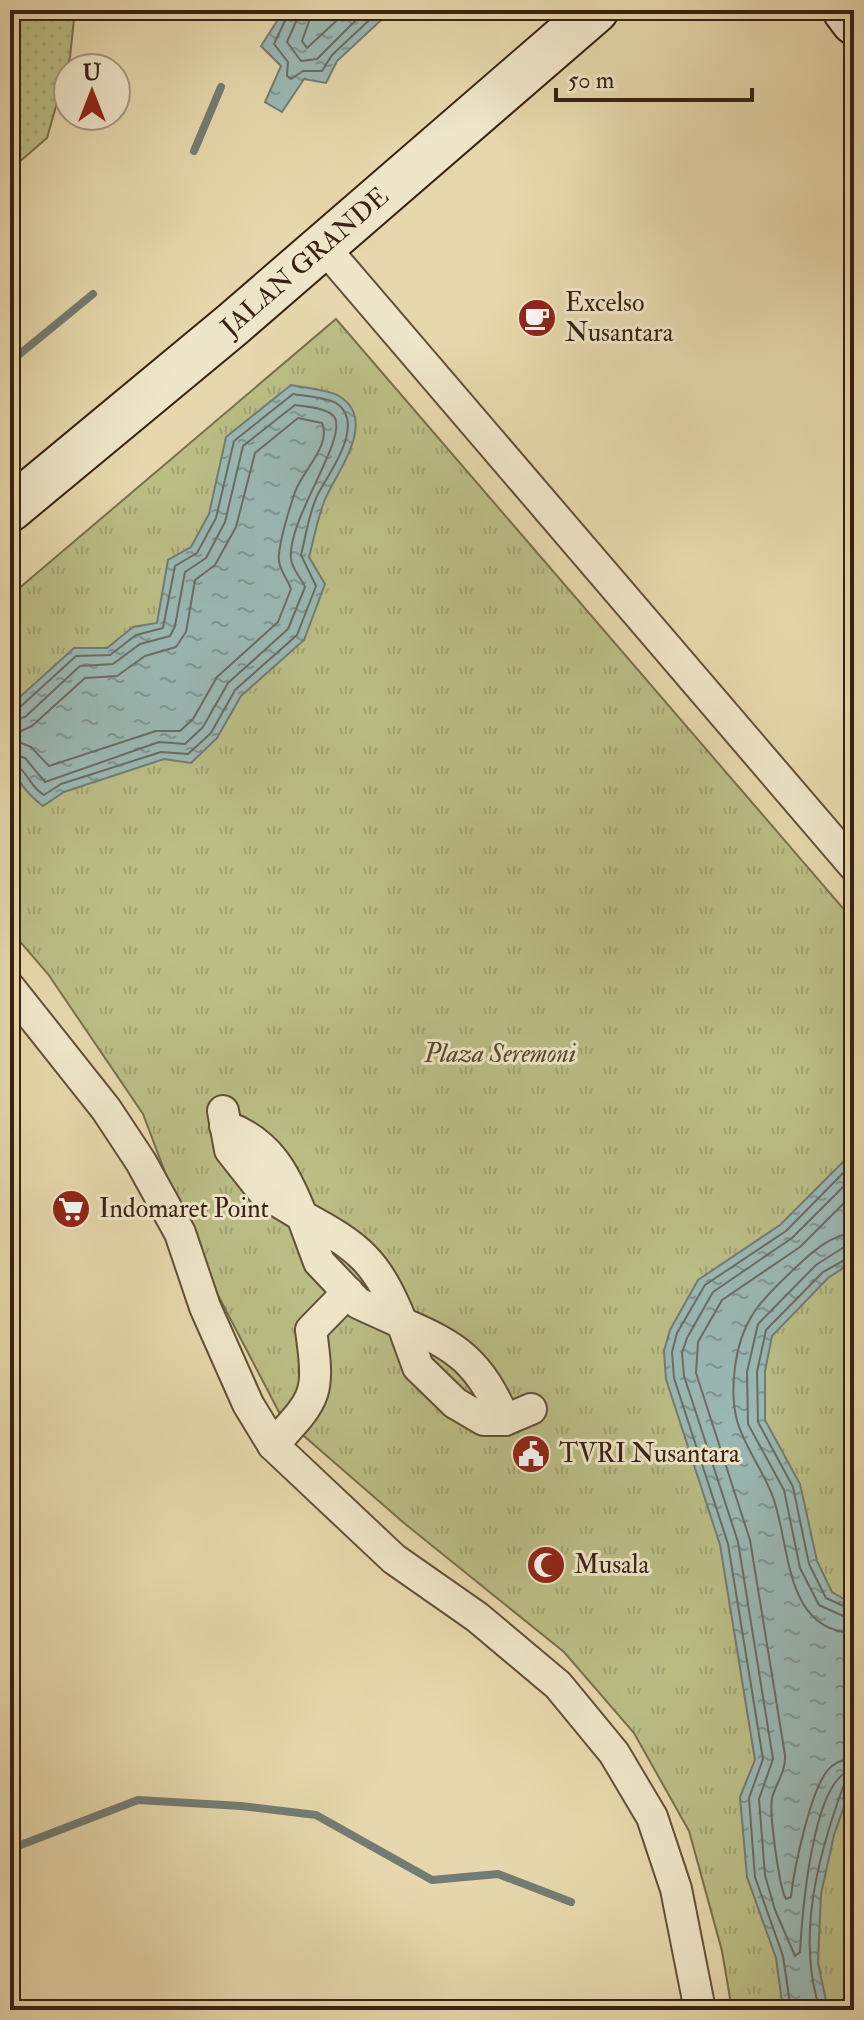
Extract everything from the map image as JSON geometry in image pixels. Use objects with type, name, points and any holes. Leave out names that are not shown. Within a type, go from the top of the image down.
[{"type":"street","name":"JALAN GRANDE","points":[[10,509],[323,246],[596,10]]},
{"type":"street","points":[[845,10],[854,22]]},
{"type":"street","points":[[323,246],[854,866]]},
{"type":"street","points":[[10,988],[97,1098],[141,1162],[180,1233],[205,1307],[248,1404],[273,1445],[394,1559],[477,1617],[558,1685],[614,1753],[652,1817],[676,1889],[700,2010]]},
{"type":"street","points":[[224,1119],[252,1136],[287,1179],[319,1262],[358,1303],[402,1323]]},
{"type":"street","points":[[302,1216],[348,1241],[385,1280],[418,1367],[455,1403],[484,1420],[518,1414]]},
{"type":"street","points":[[273,1445],[311,1404],[317,1378],[311,1330],[348,1292]]},
{"type":"green space","points":[[10,10],[75,10],[71,52],[52,52],[52,120],[47,138],[10,170]]},
{"type":"green space","name":"Plaza Seremoni","points":[[336,319],[854,921],[854,2010],[732,2010],[722,1951],[689,1831],[634,1733],[564,1652],[404,1523],[281,1416],[194,1249],[143,1114],[48,974],[10,930],[10,596]]},
{"type":"water","points":[[284,10],[392,10],[337,61],[326,83],[304,79],[282,112],[265,102],[281,66],[261,46]]},
{"type":"water","points":[[291,385],[339,396],[351,407],[355,419],[351,448],[324,502],[309,557],[325,584],[304,640],[241,696],[217,738],[191,763],[164,759],[64,792],[43,806],[30,795],[15,773],[10,750],[10,706],[74,648],[107,648],[133,627],[157,623],[168,560],[191,547],[209,514],[226,437]]},
{"type":"water","points":[[854,1151],[854,1261],[828,1278],[772,1336],[765,1371],[765,1420],[800,1484],[817,1561],[832,1592],[854,1605],[854,1778],[834,1835],[821,1894],[818,1963],[828,2010],[783,2010],[776,1958],[747,1877],[740,1797],[755,1760],[720,1545],[666,1379],[664,1351],[670,1330],[698,1280],[780,1225]]},
{"type":"waterway","points":[[194,151],[221,87]]},
{"type":"waterway","points":[[10,362],[93,294]]},
{"type":"waterway","points":[[10,1849],[138,1800],[241,1806],[316,1815],[432,1880],[498,1874],[571,1902]]},
{"type":"place","name":"Excelso Nusantara","points":[[537,318]]},
{"type":"place","name":"Indomaret Point","points":[[71,1209]]},
{"type":"place","name":"TVRI Nusantara","points":[[531,1454]]},
{"type":"place","name":"Musala","points":[[546,1565]]}]
